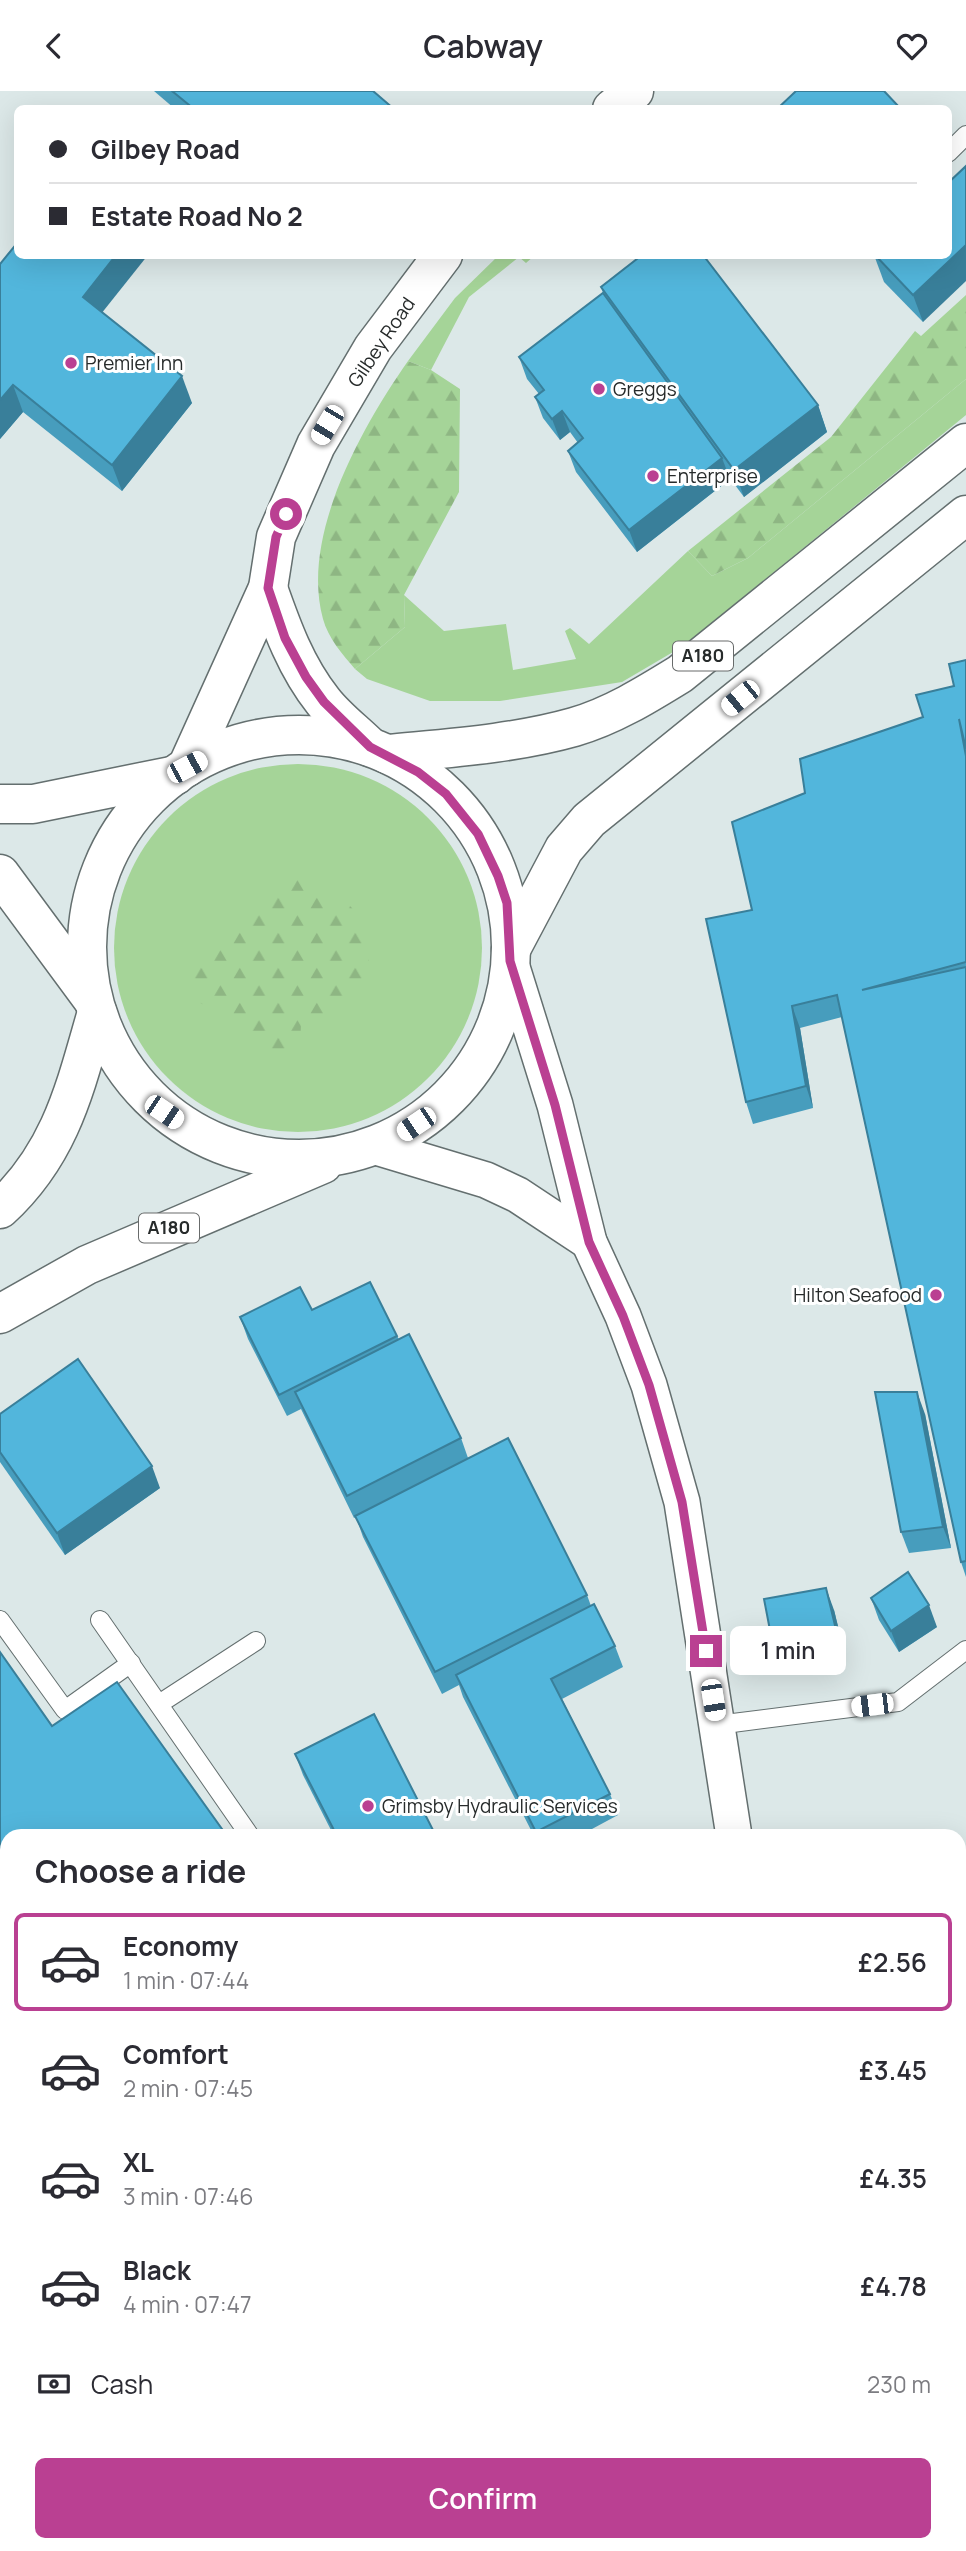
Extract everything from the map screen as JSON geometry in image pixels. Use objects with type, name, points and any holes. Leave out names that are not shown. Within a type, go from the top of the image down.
[{"type":"main road","name":"Gilbey Road","points":[[181,771],[268,588],[276,537],[316,445],[373,348],[440,259]]},
{"type":"main road","name":"A180","points":[[359,1150],[314,1159],[275,1158],[243,1152],[193,1132],[164,1112],[133,1080],[113,1050],[95,1006],[86,948],[96,886],[108,854],[127,823],[149,797],[181,771],[242,743],[279,736],[319,736],[378,750],[439,749],[564,729],[638,701],[680,674],[966,443]]},
{"type":"main road","name":"A180","points":[[0,1314],[87,1265],[402,1133],[429,1115],[470,1072],[488,1043],[499,1015],[511,955],[564,849],[589,820],[966,515]]},
{"type":"main road","name":"Gilbey Road","points":[[268,588],[285,638],[306,677],[324,702],[378,750]]},
{"type":"main road","name":"A180","points":[[378,750],[418,772],[446,794],[478,834],[498,876],[507,903],[511,955]]},
{"type":"main road","points":[[0,804],[33,804],[181,771]]},
{"type":"main road","points":[[0,874],[95,1006]]},
{"type":"main road","name":"A180","points":[[0,1209],[45,1158],[65,1117],[95,1006]]},
{"type":"street","points":[[511,955],[555,1105],[589,1242],[623,1316],[649,1385],[682,1502],[733,1829]]},
{"type":"street","points":[[359,1150],[486,1180],[518,1195],[589,1242]]},
{"type":"lane","points":[[952,149],[966,135]]},
{"type":"lane","points":[[0,1620],[65,1710],[131,1663]]},
{"type":"lane","points":[[100,1620],[245,1829]]},
{"type":"lane","points":[[159,1703],[256,1641]]},
{"type":"lane","points":[[717,1725],[898,1702],[966,1650]]},
{"type":"green space","points":[[495,259],[516,259],[469,297],[431,370],[408,361],[455,298]]},
{"type":"green space","points":[[966,295],[966,379],[748,558],[712,576],[688,551],[831,437],[915,331],[921,336]]},
{"type":"green space","points":[[408,361],[431,370],[460,389],[459,492],[404,595],[405,627],[355,669],[325,626],[318,587],[320,553],[328,518],[355,450],[372,417]]},
{"type":"green space","points":[[966,379],[966,415],[685,645],[622,682],[500,701],[430,701],[367,679],[355,669],[405,627],[404,595],[444,631],[506,624],[513,670],[576,659],[565,631],[570,628],[589,644],[688,551],[712,576],[748,558]]},
{"type":"green space","points":[[298,764],[334,768],[368,778],[400,795],[428,818],[451,846],[468,878],[478,912],[482,948],[478,984],[468,1018],[451,1050],[428,1078],[400,1101],[368,1118],[334,1128],[298,1132],[262,1128],[228,1118],[196,1101],[168,1078],[145,1050],[128,1018],[118,984],[114,948],[118,912],[128,878],[145,846],[168,818],[196,795],[228,778],[262,768]]},
{"type":"green space","points":[[303,871],[331,907],[346,901],[372,932],[367,974],[338,1016],[301,1023],[300,1050],[266,1061],[223,1014],[198,1002],[189,980],[240,919]]},
{"type":"building","points":[[172,91],[373,91],[389,105],[189,105]]},
{"type":"building","points":[[796,91],[884,91],[897,105],[781,105]]},
{"type":"building","points":[[966,166],[966,245],[952,258],[952,179]]},
{"type":"building","name":"Premier Inn","points":[[14,247],[14,259],[113,259],[83,297],[182,376],[112,465],[13,385],[0,400],[0,264]]},
{"type":"building","points":[[637,259],[706,259],[818,405],[734,470],[601,287]]},
{"type":"building","points":[[879,259],[951,259],[913,295]]},
{"type":"building","points":[[603,293],[722,458],[629,530],[568,451],[583,438],[562,411],[552,419],[535,397],[544,390],[519,357]]},
{"type":"building","points":[[966,660],[966,749],[959,719],[966,756],[966,962],[862,990],[966,967],[966,1561],[961,1562],[837,995],[792,1006],[806,1086],[746,1102],[706,919],[752,910],[732,822],[805,793],[800,759],[923,717],[916,695],[954,686],[949,664]]},
{"type":"building","points":[[370,1282],[397,1336],[279,1395],[240,1317],[300,1287],[312,1310]]},
{"type":"building","points":[[409,1334],[461,1438],[347,1496],[295,1392]]},
{"type":"building","points":[[78,1359],[152,1466],[57,1533],[0,1452],[0,1414]]},
{"type":"building","points":[[875,1392],[917,1392],[943,1527],[901,1532]]},
{"type":"building","points":[[508,1438],[587,1595],[435,1672],[355,1516]]},
{"type":"building","points":[[908,1572],[929,1605],[891,1631],[871,1598]]},
{"type":"building","points":[[826,1588],[838,1638],[773,1646],[764,1599]]},
{"type":"building","points":[[594,1604],[615,1646],[551,1679],[610,1794],[542,1829],[534,1829],[456,1675]]},
{"type":"building","points":[[0,1652],[52,1726],[117,1682],[222,1829],[0,1829]]},
{"type":"building","name":"Grimsby Hydraulic Services","points":[[374,1714],[432,1829],[333,1829],[295,1754]]},
{"type":"place","name":"Premier Inn","points":[[71,363]]},
{"type":"place","name":"Greggs","points":[[599,389]]},
{"type":"place","name":"Enterprise","points":[[653,476]]},
{"type":"place","name":"Hilton Seafood","points":[[936,1295]]},
{"type":"place","name":"Grimsby Hydraulic Services","points":[[368,1806]]},
{"type":"route","points":[[286,514],[276,537],[268,588],[285,638],[306,677],[324,702],[370,747],[418,772],[446,794],[478,834],[489,852],[498,876],[507,903],[510,961],[555,1105],[589,1242],[623,1316],[649,1385],[682,1502],[706,1651]]}]
